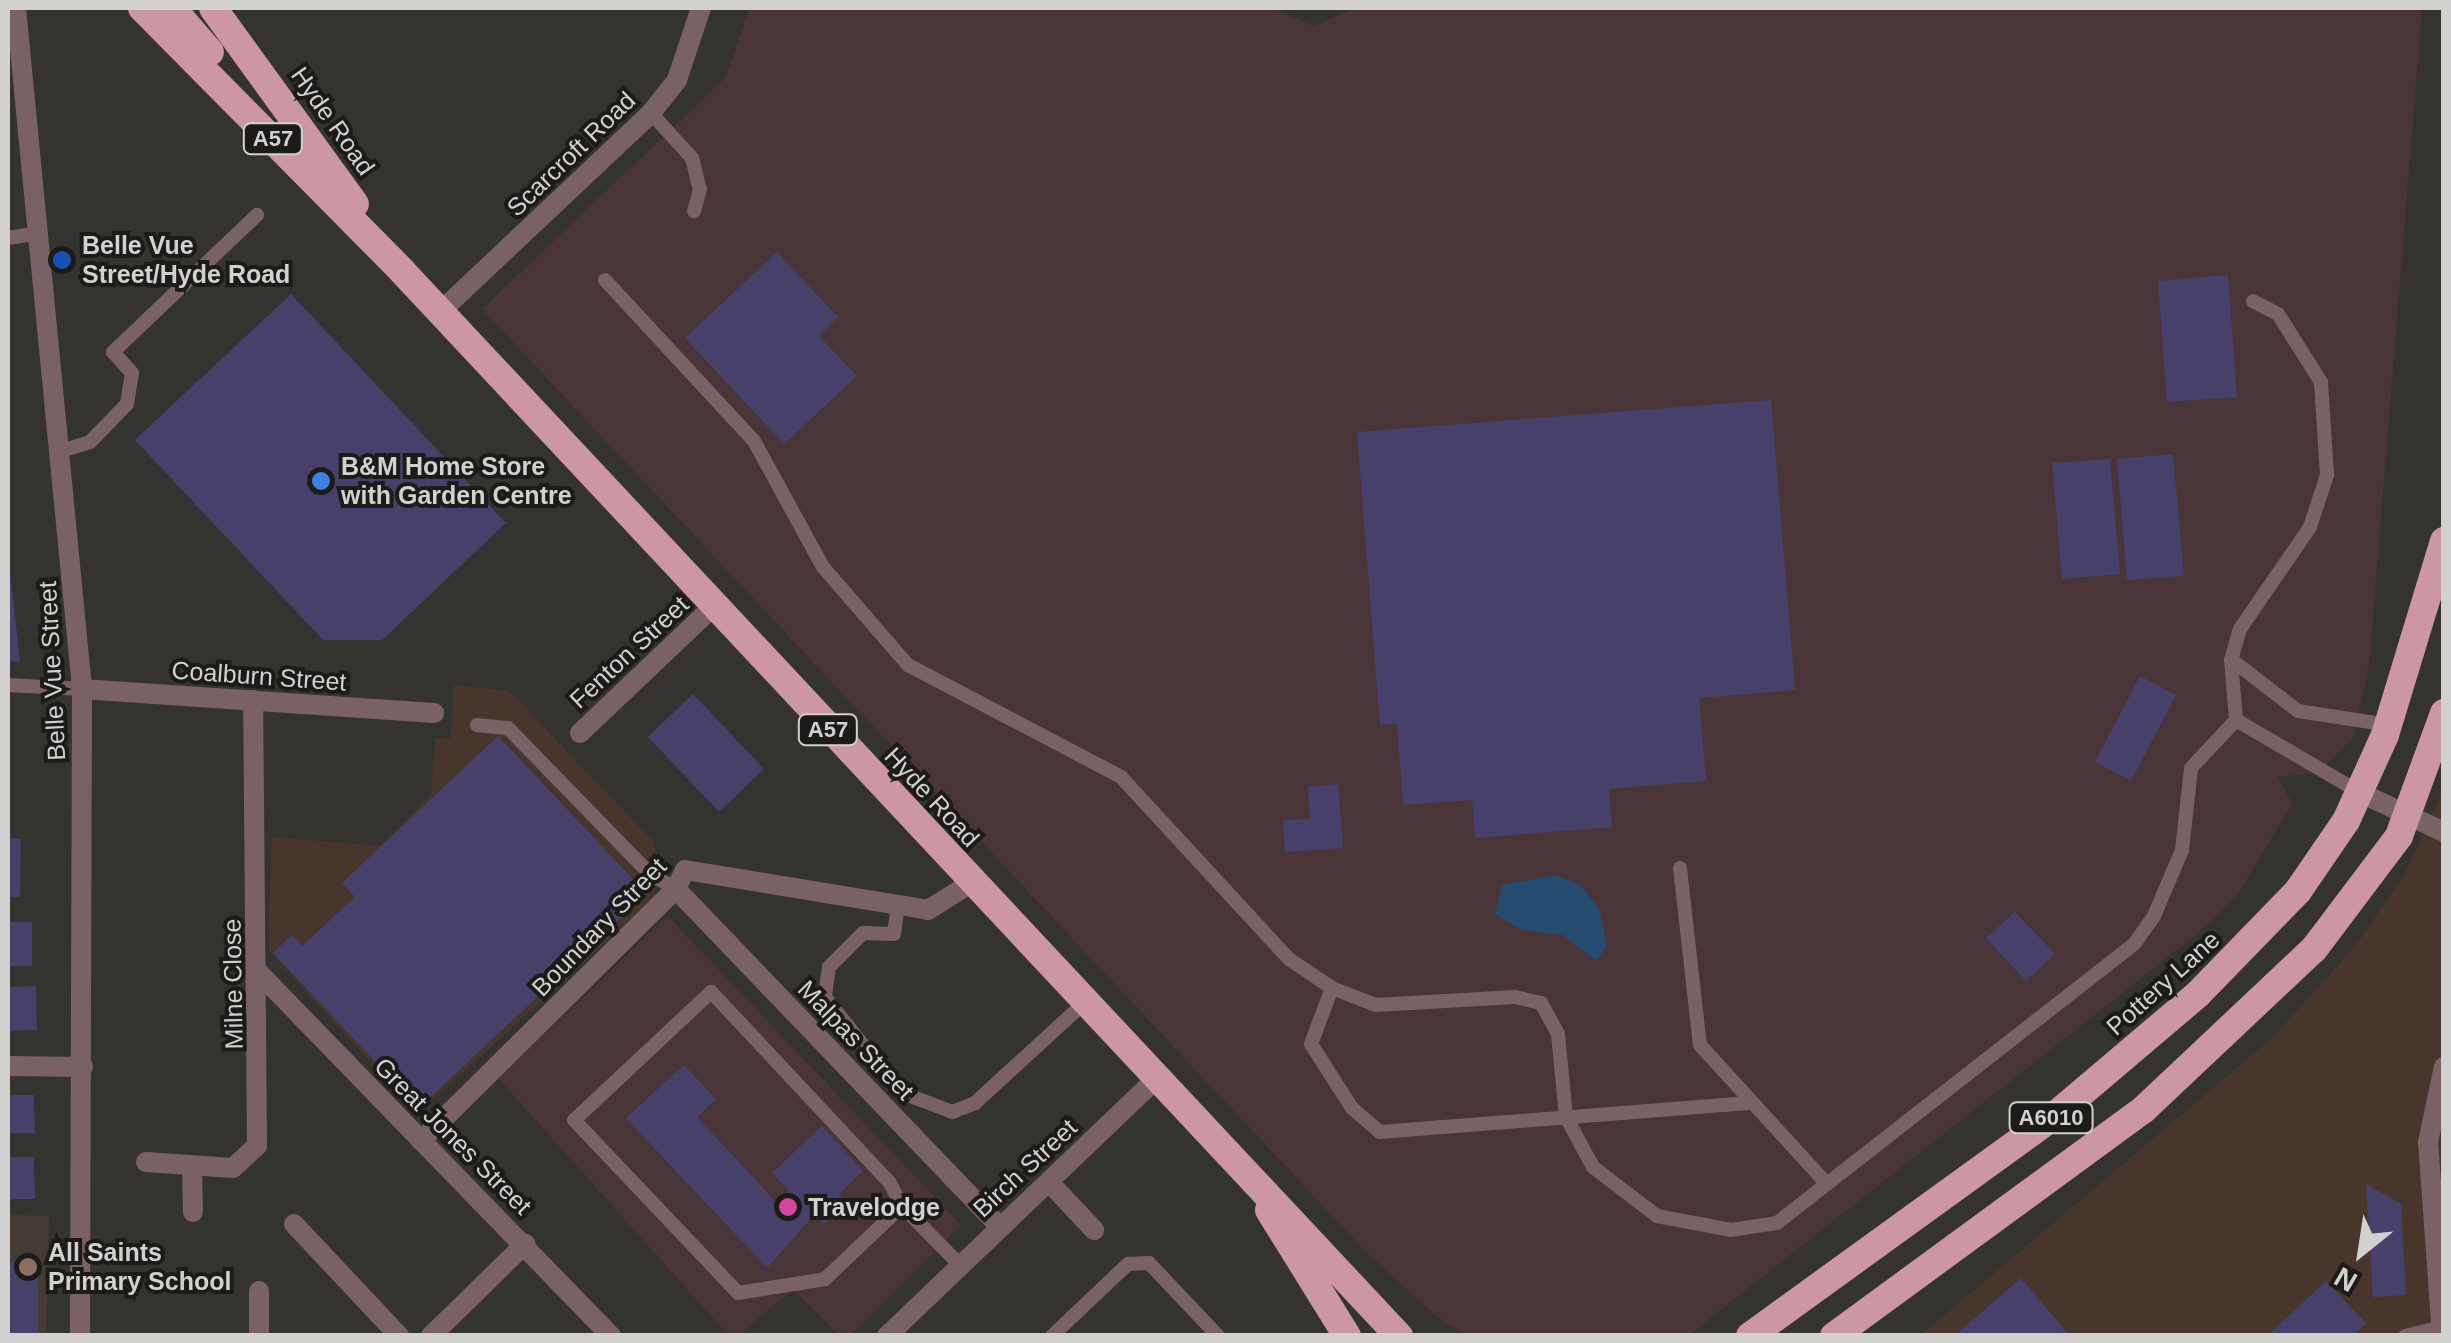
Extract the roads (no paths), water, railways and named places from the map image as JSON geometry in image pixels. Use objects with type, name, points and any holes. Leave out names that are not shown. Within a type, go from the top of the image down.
[{"type":"highway","name":"Hyde Road","points":[[142,8],[402,271],[713,608],[1399,1336]]},
{"type":"highway","name":"Hyde Road","points":[[172,8],[262,128]]},
{"type":"highway","name":"Hyde Road","points":[[213,8],[402,271]]},
{"type":"highway","name":"Pottery Lane","points":[[1750,1336],[2128,1056],[2298,891],[2361,793],[2390,724],[2444,541]]},
{"type":"highway","name":"A6010","points":[[1834,1336],[2144,1109],[2343,917],[2408,814],[2444,713]]},
{"type":"highway","name":"Hyde Road","points":[[1256,1188],[1346,1336]]},
{"type":"highway","name":"A57","points":[[1365,1298],[1383,1336]]},
{"type":"street","name":"Belle Vue Street","points":[[16,8],[64,450],[82,688],[80,1336]]},
{"type":"street","name":"Scarcroft Road","points":[[440,312],[651,113],[676,80],[701,8]]},
{"type":"street","name":"Fenton Street","points":[[580,733],[713,608]]},
{"type":"street","name":"Coalburn Street","points":[[82,688],[434,713]]},
{"type":"street","name":"Milne Close","points":[[146,1162],[232,1168],[257,1146],[259,973],[253,700]]},
{"type":"street","points":[[2361,793],[2444,832]]},
{"type":"street","name":"Boundary Street","points":[[421,1141],[676,889],[685,870],[928,910],[971,883]]},
{"type":"street","name":"Malpas Street","points":[[676,889],[1000,1226]]},
{"type":"street","name":"Great Jones Street","points":[[259,973],[610,1336]]},
{"type":"street","points":[[8,1066],[83,1067]]},
{"type":"street","points":[[2441,1331],[2440,1246],[2428,1142],[2444,1067]]},
{"type":"street","name":"Birch Street","points":[[887,1336],[1155,1080]]},
{"type":"street","points":[[192,1166],[193,1212]]},
{"type":"street","points":[[1049,1182],[1094,1230]]},
{"type":"street","points":[[294,1224],[399,1336]]},
{"type":"street","points":[[431,1336],[525,1244]]},
{"type":"street","points":[[259,1336],[260,1291]]},
{"type":"lane","points":[[651,113],[692,158],[700,189],[694,211]]},
{"type":"lane","points":[[64,450],[90,442],[127,404],[132,374],[114,352],[257,215]]},
{"type":"lane","points":[[8,238],[40,233]]},
{"type":"lane","points":[[605,280],[754,442],[823,567],[908,665],[1120,777],[1289,958],[1332,988],[1376,1005],[1532,998],[1555,1021],[1566,1116],[1593,1167],[1638,1205],[1677,1223],[1731,1230],[1777,1222],[2134,942],[2172,880],[2192,768],[2236,720],[2231,660],[2256,602],[2310,527],[2327,475],[2321,382],[2278,314],[2253,301]]},
{"type":"lane","points":[[2231,660],[2298,711],[2390,724]]},
{"type":"lane","points":[[8,684],[82,688]]},
{"type":"lane","points":[[2236,720],[2361,793]]},
{"type":"lane","points":[[477,725],[508,728],[650,874],[676,889]]},
{"type":"lane","points":[[1680,868],[1691,1018],[1700,1045],[1749,1103],[1826,1182]]},
{"type":"lane","points":[[898,905],[894,934],[863,933],[829,967],[825,998],[900,1092],[952,1112],[976,1103],[1084,1002]]},
{"type":"lane","points":[[1332,988],[1311,1044],[1352,1108],[1380,1132],[1749,1103]]},
{"type":"lane","points":[[902,1206],[825,1280],[738,1293],[574,1120],[711,992],[890,1183],[902,1206],[959,1264]]},
{"type":"lane","points":[[1052,1336],[1128,1264],[1149,1262],[1218,1336]]},
{"type":"lane","points":[[2404,1336],[2441,1331]]},
{"type":"water","points":[[1556,875],[1580,885],[1599,908],[1607,946],[1596,961],[1563,935],[1521,930],[1495,914],[1502,885]]},
{"type":"place","name":"Belle Vue Street/Hyde Road","points":[[62,260]]},
{"type":"place","name":"B&M Home Store with Garden Centre","points":[[321,481]]},
{"type":"place","name":"Travelodge","points":[[788,1207]]},
{"type":"place","name":"All Saints Primary School","points":[[28,1267]]}]
